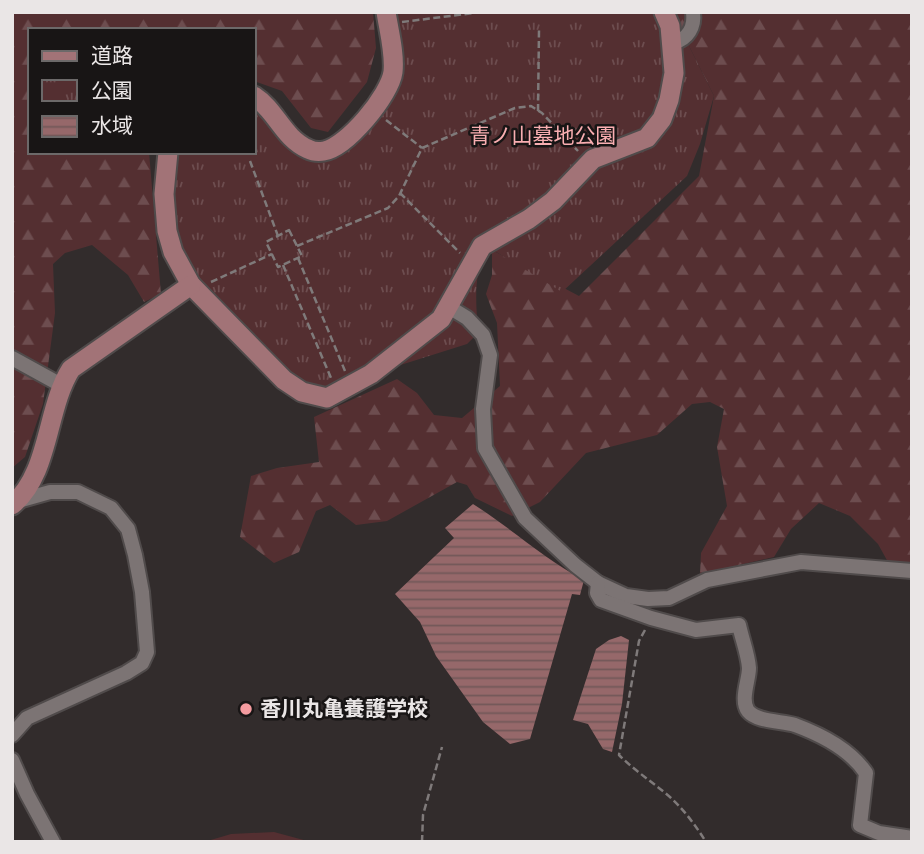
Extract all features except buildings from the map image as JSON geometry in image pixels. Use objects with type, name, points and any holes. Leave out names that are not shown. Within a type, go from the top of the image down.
[{"type":"street","points":[[168,154],[163,194],[167,231],[173,252],[193,287],[284,380],[302,392],[327,398],[344,390],[404,350],[441,319],[482,246],[554,201],[590,162],[647,138],[662,119],[674,73],[673,43],[664,12]]},
{"type":"street","points":[[673,43],[688,34],[694,22],[692,12]]},
{"type":"street","points":[[256,98],[293,140],[321,152],[333,148],[357,129],[389,88],[393,71],[387,18]]},
{"type":"street","points":[[15,503],[29,486],[38,465],[61,385],[71,369],[85,357],[193,287]]},
{"type":"street","points":[[449,307],[467,318],[483,335],[490,355],[483,409],[485,447],[525,518],[598,583],[626,596],[648,599],[669,598],[708,580],[801,562],[912,571]]},
{"type":"street","points":[[12,358],[61,385]]},
{"type":"street","points":[[12,735],[27,718],[126,673],[142,663],[147,652],[142,592],[135,555],[128,528],[111,508],[78,492],[50,492],[15,503]]},
{"type":"street","points":[[598,583],[597,593],[601,600],[651,618],[696,630],[738,625],[749,667],[745,703],[749,711],[755,716],[795,725],[842,747],[856,758],[866,773],[860,825],[879,833],[912,838]]},
{"type":"street","points":[[12,760],[53,842]]},
{"type":"path","points":[[387,18],[482,12]]},
{"type":"path","points":[[538,111],[539,30]]},
{"type":"path","points":[[297,246],[388,208],[400,193],[422,148],[515,108],[531,106],[538,111],[590,162]]},
{"type":"path","points":[[372,110],[422,148]]},
{"type":"path","points":[[250,161],[278,236]]},
{"type":"path","points":[[400,193],[472,264]]},
{"type":"path","points":[[289,230],[297,246],[302,256],[278,267],[266,242],[289,230]]},
{"type":"path","points":[[193,287],[272,254]]},
{"type":"path","points":[[298,258],[344,390]]},
{"type":"path","points":[[284,265],[344,390]]},
{"type":"path","points":[[651,618],[639,641],[619,755],[671,799],[706,842]]},
{"type":"path","points":[[422,842],[424,815],[442,747]]},
{"type":"green space","points":[[12,12],[373,12],[376,48],[367,82],[328,132],[311,128],[282,91],[256,82],[256,28],[28,28],[28,154],[149,154],[161,294],[144,302],[128,275],[92,245],[65,253],[53,264],[55,313],[43,404],[25,457],[12,468]]},
{"type":"green space","name":"青ノ山墓地公園","points":[[380,12],[672,12],[714,96],[687,176],[562,292],[493,250],[481,264],[476,287],[478,333],[467,344],[391,368],[319,402],[236,342],[201,309],[176,280],[165,253],[162,154],[256,154],[256,91],[299,136],[321,146],[349,128],[385,80]]},
{"type":"green space","points":[[672,12],[912,12],[912,563],[888,562],[878,544],[850,516],[819,503],[791,529],[774,557],[700,574],[701,553],[727,506],[717,447],[724,409],[710,402],[692,404],[657,435],[586,453],[540,502],[512,516],[475,498],[467,485],[457,482],[387,521],[356,525],[330,505],[316,511],[299,552],[274,563],[240,537],[251,476],[277,468],[319,462],[314,417],[397,379],[417,393],[434,415],[462,418],[500,386],[497,323],[486,294],[492,275],[492,250],[579,296],[699,176],[714,96]]},
{"type":"green space","points":[[274,832],[311,842],[204,842],[231,834]]},
{"type":"water","points":[[473,504],[555,563],[584,580],[580,595],[572,594],[530,739],[510,744],[483,722],[436,656],[420,622],[395,594],[454,538],[445,528]]},
{"type":"water","points":[[621,636],[629,640],[622,704],[612,752],[603,749],[588,724],[573,720],[596,649]]},
{"type":"place","name":"香川丸亀養護学校","points":[[246,709]]}]
